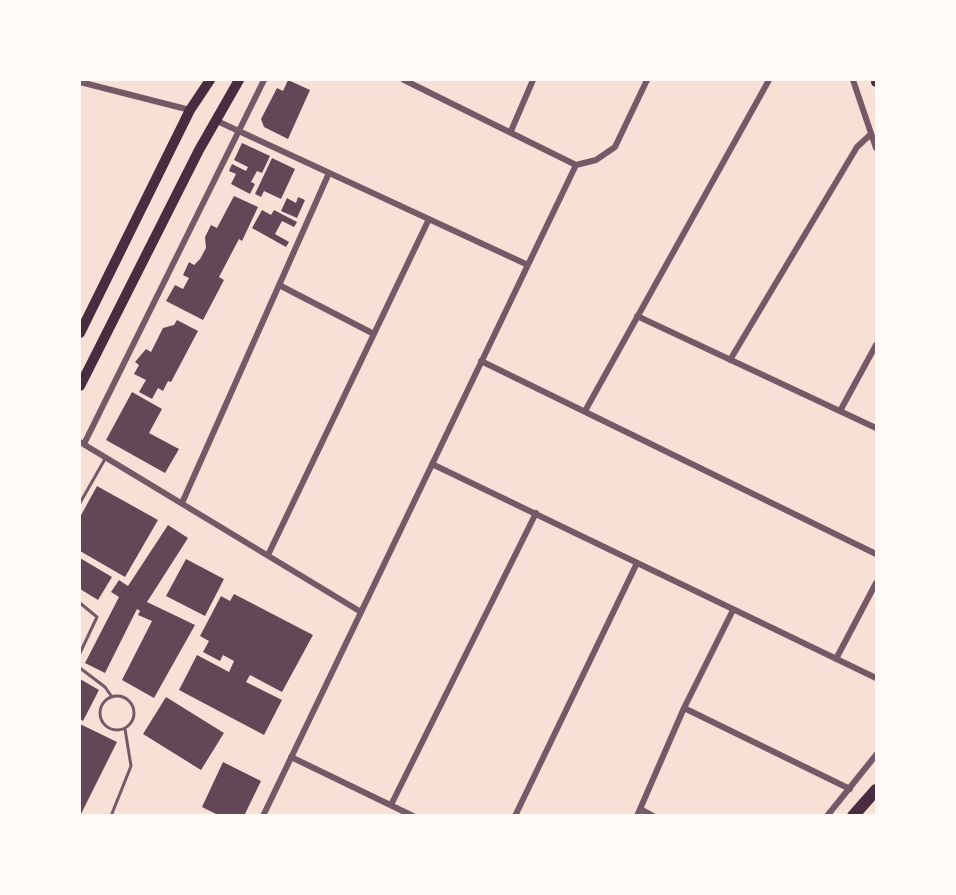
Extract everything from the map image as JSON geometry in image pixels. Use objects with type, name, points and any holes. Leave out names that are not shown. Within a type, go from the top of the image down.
[{"type":"highway","points":[[853,816],[876,790]]},
{"type":"main road","points":[[80,333],[190,110],[210,80]]},
{"type":"main road","points":[[80,386],[215,120],[239,80]]},
{"type":"street","points":[[264,80],[82,443],[361,612]]},
{"type":"street","points":[[404,80],[414,82],[576,165],[596,160],[615,147],[647,80]]},
{"type":"street","points":[[511,131],[533,80]]},
{"type":"street","points":[[585,411],[769,80]]},
{"type":"street","points":[[853,80],[876,148]]},
{"type":"street","points":[[80,82],[190,110]]},
{"type":"street","points":[[215,120],[528,265]]},
{"type":"street","points":[[730,360],[857,147],[871,134]]},
{"type":"street","points":[[263,816],[576,165]]},
{"type":"street","points":[[182,503],[329,172]]},
{"type":"street","points":[[268,555],[429,219]]},
{"type":"street","points":[[279,285],[374,334]]},
{"type":"street","points":[[637,316],[876,428]]},
{"type":"street","points":[[840,411],[876,345]]},
{"type":"street","points":[[481,362],[876,554]]},
{"type":"street","points":[[432,464],[876,678]]},
{"type":"street","points":[[391,805],[536,513]]},
{"type":"street","points":[[515,816],[637,563]]},
{"type":"street","points":[[836,659],[876,583]]},
{"type":"street","points":[[653,816],[638,812],[684,708],[733,610]]},
{"type":"street","points":[[684,708],[850,789]]},
{"type":"street","points":[[827,816],[876,755]]},
{"type":"street","points":[[291,756],[413,816]]},
{"type":"lane","points":[[80,503],[105,457]]},
{"type":"lane","points":[[80,603],[98,617],[80,653]]},
{"type":"lane","points":[[80,668],[105,687],[112,697]]},
{"type":"lane","points":[[111,816],[131,766],[125,729],[134,716],[132,705],[124,698],[112,697]]},
{"type":"lane","points":[[112,697],[101,709],[102,721],[114,730],[125,729]]},
{"type":"building","points":[[288,80],[310,90],[288,139],[264,127],[261,119],[277,88],[283,91]]},
{"type":"building","points":[[242,143],[270,156],[262,173],[257,171],[251,182],[255,184],[250,194],[231,184],[236,174],[229,171],[232,164],[246,171],[248,167],[234,160]]},
{"type":"building","points":[[272,158],[295,169],[281,199],[264,191],[261,197],[255,194]]},
{"type":"building","points":[[234,196],[258,207],[242,241],[239,239],[219,277],[224,280],[203,320],[166,301],[175,285],[183,289],[189,278],[183,275],[189,262],[194,265],[200,259],[206,248],[205,237],[211,225],[217,228]]},
{"type":"building","points":[[298,197],[305,200],[297,218],[281,211],[287,198],[296,203]]},
{"type":"building","points":[[262,210],[271,215],[274,210],[297,222],[294,227],[282,221],[275,234],[289,242],[286,247],[252,228]]},
{"type":"building","points":[[177,320],[198,331],[171,382],[168,381],[163,391],[158,388],[152,399],[139,392],[146,380],[134,374],[139,365],[135,362],[146,349],[151,352],[163,328],[174,325]]},
{"type":"building","points":[[132,392],[162,409],[149,433],[179,449],[165,473],[106,440]]},
{"type":"building","points":[[97,486],[158,520],[125,577],[80,551],[80,517]]},
{"type":"building","points":[[168,525],[188,538],[147,602],[195,625],[154,698],[122,680],[152,621],[138,615],[140,611],[137,609],[105,673],[85,663],[119,597],[111,592],[119,580],[128,586]]},
{"type":"building","points":[[80,558],[112,577],[98,600],[80,589]]},
{"type":"building","points":[[186,559],[224,579],[205,616],[166,596]]},
{"type":"building","points":[[234,594],[313,635],[282,692],[250,675],[246,682],[282,700],[264,735],[179,690],[197,655],[229,672],[234,661],[223,655],[220,661],[203,652],[209,641],[200,636],[221,596],[230,601]]},
{"type":"building","points":[[80,679],[99,690],[83,721],[80,719]]},
{"type":"building","points":[[166,697],[224,733],[201,770],[143,734]]},
{"type":"building","points":[[80,724],[117,742],[80,816]]},
{"type":"building","points":[[223,762],[261,781],[244,816],[220,816],[202,807]]}]
